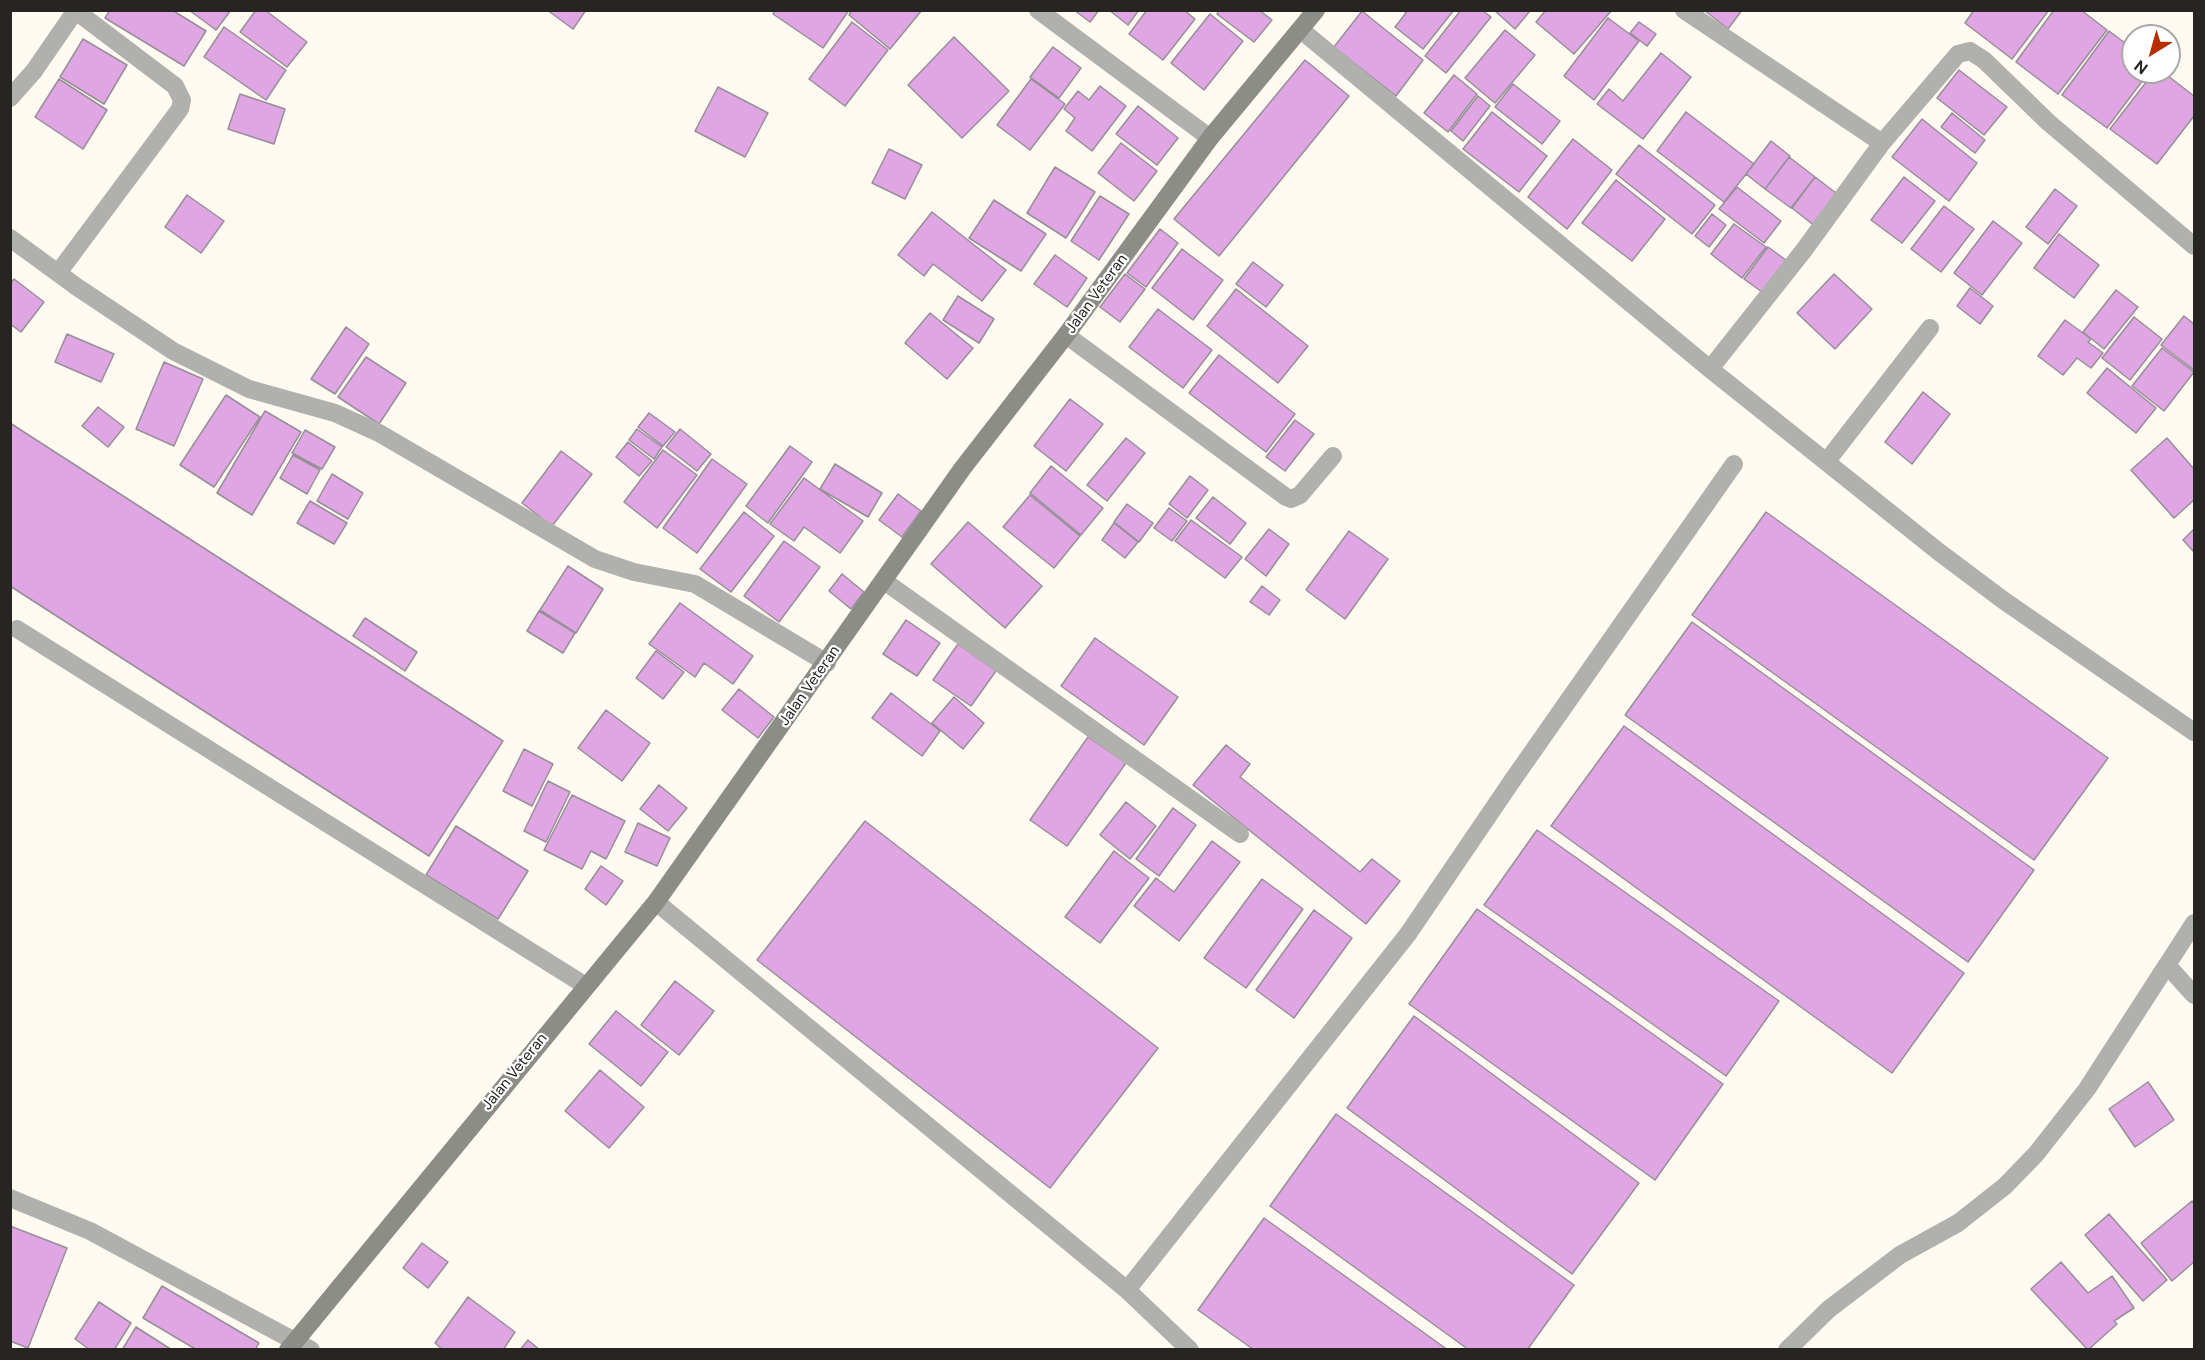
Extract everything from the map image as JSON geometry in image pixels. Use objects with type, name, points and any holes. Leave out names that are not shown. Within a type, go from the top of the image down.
[{"type":"main road","name":"Jalan Veteran","points":[[292,1345],[656,902],[962,469],[1066,335],[1210,138],[1316,10]]},
{"type":"street","points":[[1038,10],[1210,138]]},
{"type":"street","points":[[1684,10],[1882,143]]},
{"type":"street","points":[[10,98],[34,70],[76,11],[175,86],[182,100],[180,109],[58,273]]},
{"type":"street","points":[[1301,30],[1471,168],[1710,369],[1994,593],[2194,732]]},
{"type":"street","points":[[1710,369],[1804,250],[1882,143],[1958,54],[1970,51],[1984,60],[2048,122],[2194,246]]},
{"type":"street","points":[[10,238],[173,351],[192,361],[249,389],[334,413],[379,432],[595,559],[634,572],[695,584],[827,663]]},
{"type":"street","points":[[1827,461],[1930,328]]},
{"type":"street","points":[[1066,335],[1286,497],[1295,498],[1300,495],[1333,456]]},
{"type":"street","points":[[1127,1290],[1408,934],[1734,464]]},
{"type":"street","points":[[884,581],[1240,834]]},
{"type":"street","points":[[17,630],[586,986]]},
{"type":"street","points":[[656,902],[1127,1290],[1190,1350]]},
{"type":"street","points":[[1787,1350],[1829,1309],[1900,1255],[1958,1223],[2005,1186],[2036,1154],[2087,1089],[2194,923]]},
{"type":"street","points":[[2167,965],[2194,995]]},
{"type":"street","points":[[10,1198],[90,1231],[292,1345],[311,1350]]},
{"type":"building","points":[[110,10],[172,10],[206,31],[184,66],[105,18]]},
{"type":"building","points":[[189,10],[231,10],[216,30]]},
{"type":"building","points":[[256,10],[265,10],[307,42],[287,67],[240,32]]},
{"type":"building","points":[[547,10],[586,10],[573,29]]},
{"type":"building","points":[[775,10],[849,10],[823,48],[773,14]]},
{"type":"building","points":[[852,10],[922,10],[890,49],[849,15]]},
{"type":"building","points":[[1074,10],[1099,10],[1090,22]]},
{"type":"building","points":[[1109,10],[1139,10],[1128,25]]},
{"type":"building","points":[[1147,10],[1184,10],[1195,19],[1163,60],[1129,34]]},
{"type":"building","points":[[1219,10],[1259,10],[1272,20],[1254,42],[1217,14]]},
{"type":"building","points":[[1403,10],[1454,10],[1423,49],[1395,27],[1406,13]]},
{"type":"building","points":[[1461,10],[1482,10],[1491,17],[1446,73],[1425,56]]},
{"type":"building","points":[[1494,10],[1529,10],[1530,11],[1515,29]]},
{"type":"building","points":[[1546,10],[1612,10],[1574,54],[1536,22]]},
{"type":"building","points":[[1704,10],[1742,10],[1728,29]]},
{"type":"building","points":[[1974,10],[2049,10],[2012,59],[1965,23]]},
{"type":"building","points":[[2054,10],[2081,10],[2107,30],[2058,94],[2016,62]]},
{"type":"building","points":[[1362,11],[1423,60],[1396,96],[1334,47]]},
{"type":"building","points":[[1210,14],[1243,41],[1204,90],[1171,63]]},
{"type":"building","points":[[1608,18],[1639,41],[1594,100],[1564,76]]},
{"type":"building","points":[[852,22],[888,50],[845,106],[809,79]]},
{"type":"building","points":[[1639,22],[1656,34],[1647,46],[1630,33]]},
{"type":"building","points":[[224,27],[286,70],[266,100],[204,57]]},
{"type":"building","points":[[1505,30],[1535,55],[1495,103],[1465,78]]},
{"type":"building","points":[[2109,31],[2121,40],[2121,84],[2140,84],[2107,128],[2062,95]]},
{"type":"building","points":[[954,37],[1009,91],[962,138],[908,85]]},
{"type":"building","points":[[83,39],[127,65],[104,104],[60,77]]},
{"type":"building","points":[[1053,47],[1081,68],[1059,98],[1030,77]]},
{"type":"building","points":[[1661,53],[1691,77],[1643,139],[1597,104],[1609,89],[1623,101]]},
{"type":"building","points":[[1305,60],[1349,96],[1219,256],[1174,219]]},
{"type":"building","points":[[1959,70],[2007,107],[1984,135],[1937,98]]},
{"type":"building","points":[[1454,75],[1477,94],[1448,132],[1424,113]]},
{"type":"building","points":[[59,79],[107,110],[83,149],[35,117]]},
{"type":"building","points":[[1031,79],[1065,104],[1030,150],[997,125]]},
{"type":"building","points":[[1513,84],[1560,121],[1542,144],[1495,107]]},
{"type":"building","points":[[2145,84],[2178,84],[2194,96],[2194,116],[2157,164],[2110,129]]},
{"type":"building","points":[[1100,86],[1126,106],[1092,151],[1066,131],[1075,118],[1064,109],[1078,91],[1089,100]]},
{"type":"building","points":[[718,87],[768,113],[745,157],[695,131]]},
{"type":"building","points":[[240,94],[285,109],[274,144],[228,129]]},
{"type":"building","points":[[1478,96],[1490,106],[1463,141],[1451,131]]},
{"type":"building","points":[[1138,106],[1178,138],[1157,165],[1116,134]]},
{"type":"building","points":[[1492,112],[1547,156],[1519,192],[1463,149]]},
{"type":"building","points":[[1686,112],[1754,164],[1724,202],[1657,151]]},
{"type":"building","points":[[1952,113],[1985,140],[1975,153],[1941,127]]},
{"type":"building","points":[[1922,119],[1977,163],[1949,201],[1892,157]]},
{"type":"building","points":[[1573,139],[1612,170],[1567,229],[1528,197]]},
{"type":"building","points":[[1771,141],[1790,156],[1765,189],[1746,174]]},
{"type":"building","points":[[1121,143],[1157,171],[1134,201],[1098,173]]},
{"type":"building","points":[[1639,145],[1715,205],[1692,234],[1616,174]]},
{"type":"building","points":[[889,149],[922,165],[905,199],[872,183]]},
{"type":"building","points":[[1789,157],[1815,177],[1791,208],[1765,189]]},
{"type":"building","points":[[1055,167],[1095,192],[1066,238],[1027,213]]},
{"type":"building","points":[[1815,177],[1840,196],[1816,227],[1792,208]]},
{"type":"building","points":[[1904,177],[1935,201],[1902,243],[1871,220]]},
{"type":"building","points":[[1616,180],[1665,219],[1632,261],[1582,223]]},
{"type":"building","points":[[1737,187],[1781,221],[1764,243],[1719,209]]},
{"type":"building","points":[[2055,189],[2077,206],[2048,244],[2026,227]]},
{"type":"building","points":[[187,195],[224,221],[201,253],[165,227]]},
{"type":"building","points":[[1100,196],[1129,214],[1099,260],[1071,241]]},
{"type":"building","points":[[994,200],[1046,234],[1021,271],[969,238]]},
{"type":"building","points":[[1944,206],[1974,229],[1941,272],[1911,249]]},
{"type":"building","points":[[932,212],[1006,270],[982,301],[933,264],[924,276],[898,255]]},
{"type":"building","points":[[1712,214],[1726,225],[1709,247],[1695,236]]},
{"type":"building","points":[[1993,221],[2022,243],[1982,295],[1954,273]]},
{"type":"building","points":[[1734,224],[1766,247],[1742,278],[1711,254]]},
{"type":"building","points":[[1160,229],[1178,243],[1146,287],[1127,273]]},
{"type":"building","points":[[2059,234],[2099,265],[2074,298],[2034,268]]},
{"type":"building","points":[[1768,247],[1786,260],[1762,292],[1744,279]]},
{"type":"building","points":[[1182,249],[1223,280],[1193,320],[1152,288]]},
{"type":"building","points":[[1055,255],[1087,278],[1067,307],[1034,284]]},
{"type":"building","points":[[1253,262],[1283,285],[1266,307],[1236,284]]},
{"type":"building","points":[[1125,274],[1145,289],[1120,322],[1100,307]]},
{"type":"building","points":[[1834,274],[1872,309],[1835,349],[1797,313]]},
{"type":"building","points":[[14,279],[44,302],[21,332],[10,324],[10,284]]},
{"type":"building","points":[[1970,288],[1993,306],[1980,324],[1957,306]]},
{"type":"building","points":[[1236,289],[1308,346],[1278,383],[1207,326]]},
{"type":"building","points":[[2116,290],[2138,307],[2104,349],[2083,332]]},
{"type":"building","points":[[958,296],[994,319],[979,343],[943,320]]},
{"type":"building","points":[[1158,309],[1212,350],[1183,388],[1129,347]]},
{"type":"building","points":[[930,313],[973,348],[947,379],[905,343]]},
{"type":"building","points":[[2184,316],[2194,324],[2194,370],[2161,345]]},
{"type":"building","points":[[2134,317],[2162,339],[2130,380],[2102,358]]},
{"type":"building","points":[[2065,320],[2091,339],[2088,342],[2103,353],[2091,368],[2077,358],[2063,375],[2038,356]]},
{"type":"building","points":[[346,327],[369,344],[335,394],[311,379]]},
{"type":"building","points":[[67,334],[114,354],[101,382],[55,362]]},
{"type":"building","points":[[2162,348],[2194,372],[2164,411],[2132,386]]},
{"type":"building","points":[[1219,355],[1295,414],[1266,452],[1189,393]]},
{"type":"building","points":[[366,357],[406,383],[379,424],[338,397]]},
{"type":"building","points":[[164,362],[203,379],[174,446],[136,429]]},
{"type":"building","points":[[2107,368],[2156,408],[2136,433],[2087,393]]},
{"type":"building","points":[[1923,392],[1950,414],[1912,464],[1885,442]]},
{"type":"building","points":[[226,395],[260,417],[214,487],[180,465]]},
{"type":"building","points":[[1070,399],[1103,424],[1066,471],[1034,446]]},
{"type":"building","points":[[98,407],[124,427],[108,447],[82,426]]},
{"type":"building","points":[[265,411],[301,432],[252,515],[217,493]]},
{"type":"building","points":[[649,413],[675,432],[663,446],[638,427]]},
{"type":"building","points":[[1295,420],[1314,434],[1285,471],[1266,457]]},
{"type":"building","points":[[10,423],[503,741],[429,856],[10,586]]},
{"type":"building","points":[[637,429],[662,447],[654,459],[629,440]]},
{"type":"building","points":[[680,429],[711,454],[697,471],[666,447]]},
{"type":"building","points":[[305,430],[335,447],[322,469],[292,453]]},
{"type":"building","points":[[1126,438],[1145,453],[1107,501],[1087,485]]},
{"type":"building","points":[[2167,438],[2194,469],[2194,500],[2174,518],[2131,470]]},
{"type":"building","points":[[628,442],[652,461],[639,476],[616,457]]},
{"type":"building","points":[[790,446],[812,462],[768,523],[746,506]]},
{"type":"building","points":[[663,450],[697,475],[657,528],[624,502]]},
{"type":"building","points":[[561,451],[592,474],[552,526],[522,503]]},
{"type":"building","points":[[293,455],[320,470],[307,494],[280,478]]},
{"type":"building","points":[[712,459],[747,484],[697,553],[663,528]]},
{"type":"building","points":[[835,464],[882,493],[868,517],[820,489]]},
{"type":"building","points":[[1051,466],[1103,508],[1081,535],[1030,493]]},
{"type":"building","points":[[332,474],[363,493],[348,519],[317,501]]},
{"type":"building","points":[[1190,476],[1208,490],[1187,518],[1169,504]]},
{"type":"building","points":[[804,478],[863,521],[840,553],[804,527],[794,541],[770,524]]},
{"type":"building","points":[[898,494],[921,511],[902,537],[879,520]]},
{"type":"building","points":[[1030,495],[1080,536],[1054,568],[1003,527]]},
{"type":"building","points":[[1213,497],[1246,523],[1230,544],[1196,518]]},
{"type":"building","points":[[310,501],[347,523],[334,544],[297,523]]},
{"type":"building","points":[[1127,504],[1153,523],[1139,542],[1114,522]]},
{"type":"building","points":[[1169,508],[1187,521],[1172,541],[1154,528]]},
{"type":"building","points":[[744,512],[774,536],[731,592],[700,569]]},
{"type":"building","points":[[1766,512],[2108,758],[2034,860],[1692,615]]},
{"type":"building","points":[[1191,520],[1242,557],[1225,578],[1175,541]]},
{"type":"building","points":[[968,522],[1042,586],[1005,628],[931,564]]},
{"type":"building","points":[[1114,523],[1138,542],[1125,558],[1102,540]]},
{"type":"building","points":[[1269,529],[1289,544],[1266,576],[1245,559]]},
{"type":"building","points":[[2194,529],[2194,552],[2183,540]]},
{"type":"building","points":[[1349,531],[1388,559],[1345,619],[1306,590]]},
{"type":"building","points":[[784,541],[820,567],[779,622],[744,596]]},
{"type":"building","points":[[568,566],[603,589],[576,633],[540,610]]},
{"type":"building","points":[[842,574],[864,592],[851,609],[829,591]]},
{"type":"building","points":[[1262,586],[1280,600],[1269,615],[1250,602]]},
{"type":"building","points":[[680,603],[753,656],[733,684],[704,663],[695,677],[649,644]]},
{"type":"building","points":[[539,611],[575,633],[563,653],[527,631]]},
{"type":"building","points":[[365,618],[417,652],[405,671],[353,636]]},
{"type":"building","points":[[906,620],[940,643],[917,676],[883,654]]},
{"type":"building","points":[[1692,622],[2034,870],[1968,962],[1625,715]]},
{"type":"building","points":[[1095,638],[1178,697],[1144,745],[1061,686]]},
{"type":"building","points":[[958,644],[996,671],[971,706],[933,680]]},
{"type":"building","points":[[656,651],[684,672],[663,699],[636,678]]},
{"type":"building","points":[[739,689],[774,717],[758,738],[722,710]]},
{"type":"building","points":[[891,693],[940,731],[922,756],[872,718]]},
{"type":"building","points":[[954,697],[984,723],[963,749],[932,723]]},
{"type":"building","points":[[606,710],[650,743],[622,781],[578,748]]},
{"type":"building","points":[[1624,726],[1964,973],[1892,1073],[1551,826]]},
{"type":"building","points":[[1088,737],[1126,763],[1067,846],[1030,820]]},
{"type":"building","points":[[1226,745],[1250,764],[1240,777],[1360,872],[1372,859],[1400,881],[1366,924],[1193,785]]},
{"type":"building","points":[[524,749],[553,764],[532,806],[503,791]]},
{"type":"building","points":[[548,781],[570,792],[546,842],[524,831]]},
{"type":"building","points":[[659,785],[687,808],[668,831],[640,809]]},
{"type":"building","points":[[572,795],[625,821],[606,859],[591,851],[582,869],[544,850]]},
{"type":"building","points":[[1126,802],[1156,826],[1130,859],[1100,835]]},
{"type":"building","points":[[1173,808],[1196,825],[1159,876],[1136,859]]},
{"type":"building","points":[[865,821],[1158,1048],[1050,1188],[757,960]]},
{"type":"building","points":[[638,823],[670,838],[657,866],[625,852]]},
{"type":"building","points":[[456,826],[528,871],[498,919],[426,875]]},
{"type":"building","points":[[1537,830],[1779,1001],[1726,1076],[1484,905]]},
{"type":"building","points":[[1212,841],[1240,862],[1179,941],[1134,906],[1156,878],[1174,892]]},
{"type":"building","points":[[1114,851],[1149,878],[1100,943],[1065,917]]},
{"type":"building","points":[[601,866],[623,881],[606,905],[585,889]]},
{"type":"building","points":[[1262,879],[1303,909],[1246,988],[1204,958]]},
{"type":"building","points":[[1477,909],[1723,1084],[1655,1180],[1409,1004]]},
{"type":"building","points":[[1314,910],[1352,938],[1294,1018],[1256,990]]},
{"type":"building","points":[[675,981],[714,1011],[679,1055],[641,1025]]},
{"type":"building","points":[[616,1011],[668,1052],[641,1086],[589,1044]]},
{"type":"building","points":[[1414,1016],[1639,1183],[1572,1274],[1347,1108]]},
{"type":"building","points":[[600,1070],[644,1107],[609,1148],[565,1111]]},
{"type":"building","points":[[2148,1082],[2174,1120],[2135,1147],[2109,1109]]},
{"type":"building","points":[[1336,1114],[1574,1285],[1527,1350],[1469,1350],[1270,1206]]},
{"type":"building","points":[[2192,1201],[2194,1204],[2194,1262],[2172,1281],[2141,1243]]},
{"type":"building","points":[[2109,1214],[2167,1280],[2143,1301],[2085,1235]]},
{"type":"building","points":[[1264,1218],[1448,1350],[1254,1350],[1198,1310]]},
{"type":"building","points":[[10,1226],[67,1248],[28,1348],[10,1341]]},
{"type":"building","points":[[422,1243],[448,1262],[428,1288],[403,1268]]},
{"type":"building","points":[[2061,1262],[2088,1293],[2112,1276],[2134,1308],[2114,1321],[2117,1324],[2088,1350],[2031,1289]]},
{"type":"building","points":[[162,1286],[259,1343],[255,1350],[197,1350],[143,1318]]},
{"type":"building","points":[[468,1297],[515,1332],[503,1350],[443,1350],[435,1343]]},
{"type":"building","points":[[99,1302],[131,1323],[114,1350],[90,1350],[75,1339]]},
{"type":"building","points":[[136,1327],[172,1350],[122,1350]]},
{"type":"building","points":[[528,1340],[540,1350],[520,1350]]}]
